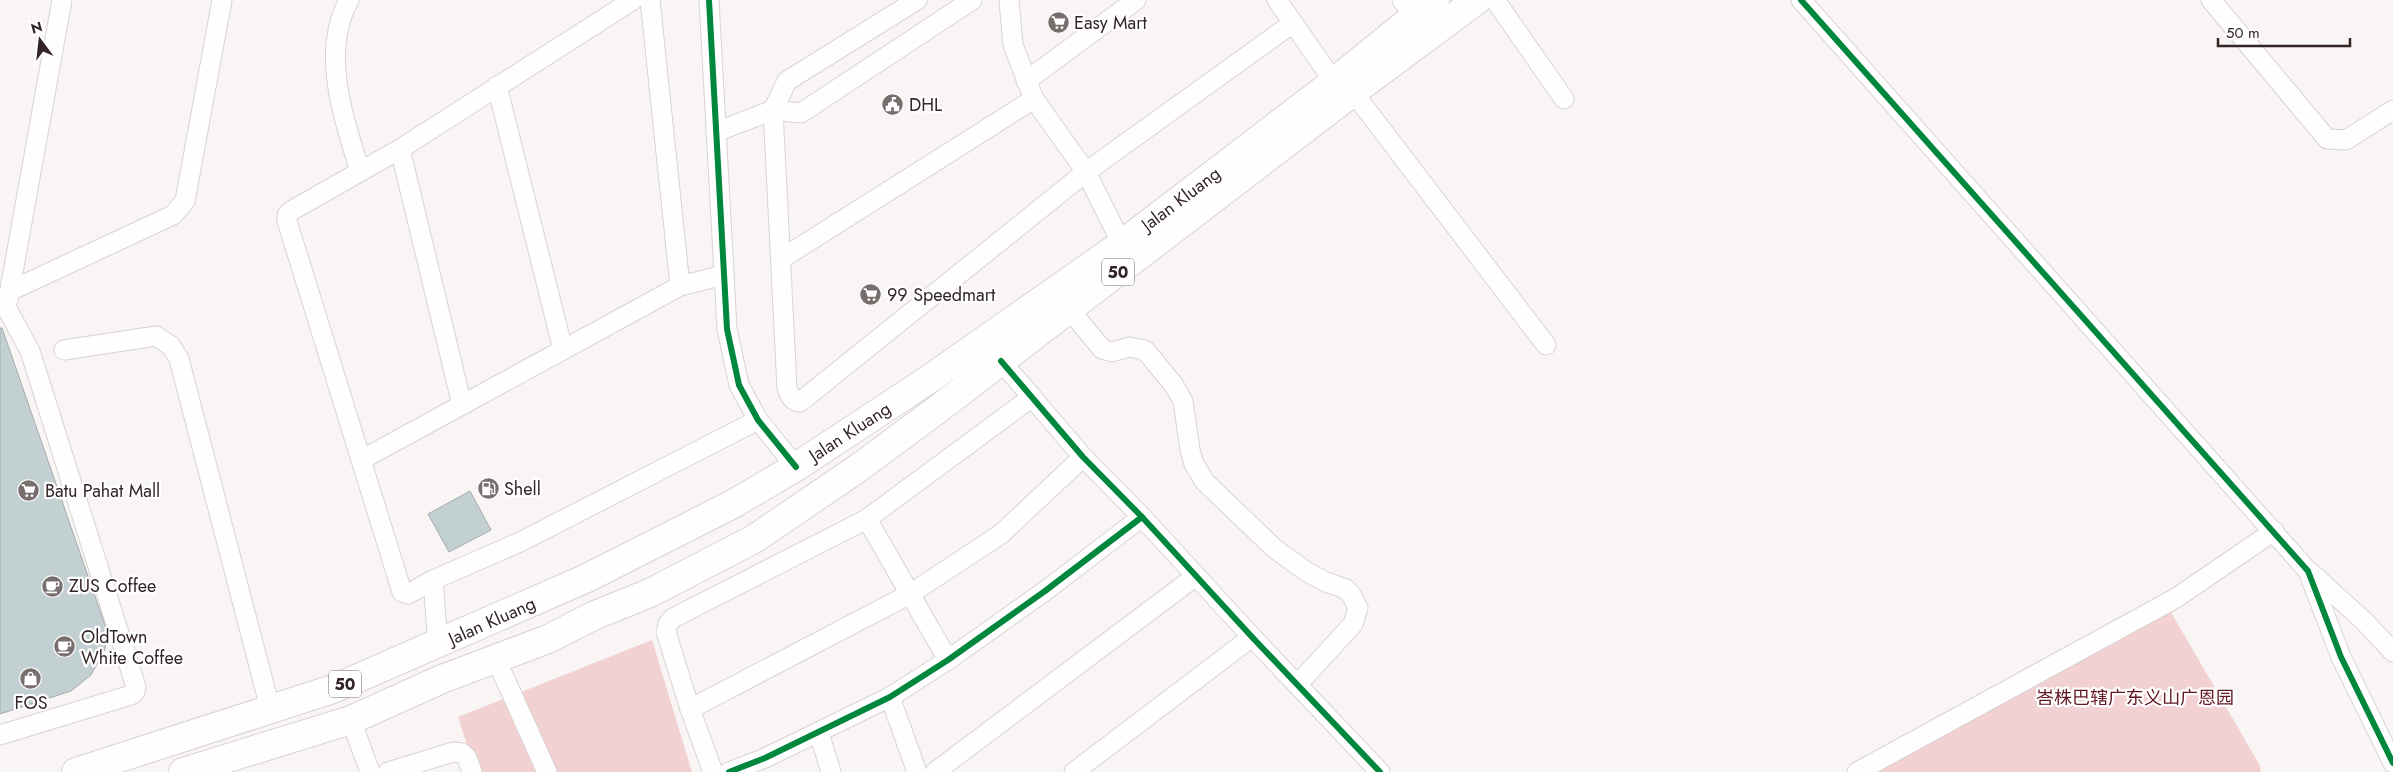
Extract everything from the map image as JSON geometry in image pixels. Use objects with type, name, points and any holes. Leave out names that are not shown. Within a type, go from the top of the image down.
[{"type":"highway","name":"Jalan Kluang","points":[[76,772],[333,689],[438,645],[587,578],[733,504],[796,467],[932,378],[1343,87],[1477,0]]},
{"type":"highway","name":"Jalan Kluang","points":[[183,772],[351,720],[442,680],[548,638],[694,571],[754,539],[857,469],[1069,309],[1343,87],[1417,6]]},
{"type":"highway","points":[[733,504],[723,518],[721,526],[726,540],[733,542],[754,539]]},
{"type":"highway","points":[[541,599],[554,598],[563,600],[567,607],[562,624],[548,638]]},
{"type":"street","points":[[0,736],[131,695],[135,692],[136,687],[30,350],[5,302],[62,0]]},
{"type":"street","points":[[5,302],[173,215],[185,201],[222,0]]},
{"type":"street","points":[[349,0],[340,15],[334,54],[343,113],[360,172]]},
{"type":"street","points":[[633,0],[400,149],[291,211],[286,221],[402,592],[408,594],[433,580],[520,542],[758,420]]},
{"type":"street","points":[[650,0],[680,286]]},
{"type":"street","points":[[709,0],[727,329],[739,385],[758,420],[796,467]]},
{"type":"street","points":[[917,0],[787,81],[773,110],[787,388],[790,397],[795,402],[800,402],[1086,172],[1293,23]]},
{"type":"street","points":[[716,132],[773,110],[801,113],[972,0]]},
{"type":"street","points":[[1010,0],[1013,45],[1034,99],[1086,172],[1122,244]]},
{"type":"street","points":[[1026,81],[1136,0]]},
{"type":"street","points":[[1277,0],[1293,23],[1546,345]]},
{"type":"street","points":[[1495,0],[1564,99]]},
{"type":"street","points":[[1802,0],[2308,571],[2364,621],[2393,652]]},
{"type":"street","points":[[2211,0],[2327,139],[2346,140],[2393,110]]},
{"type":"street","points":[[497,86],[563,350]]},
{"type":"street","points":[[781,259],[1034,99]]},
{"type":"street","points":[[400,149],[462,405]]},
{"type":"street","points":[[361,460],[680,286],[724,275]]},
{"type":"street","points":[[1069,309],[1102,349],[1112,352],[1129,347],[1145,350],[1173,384],[1183,401],[1190,450],[1194,464],[1205,482],[1275,549],[1307,572],[1326,582],[1346,589],[1352,596],[1358,608],[1353,624],[1298,684]]},
{"type":"street","points":[[64,350],[156,336],[171,346],[179,359],[270,708]]},
{"type":"street","points":[[1001,361],[1083,457],[1142,517],[1380,772]]},
{"type":"street","points":[[713,772],[690,709],[666,632],[668,624],[674,618],[867,519],[1032,397]]},
{"type":"street","points":[[690,709],[910,594],[1001,534],[1083,457]]},
{"type":"street","points":[[729,772],[767,765],[818,733],[890,697],[948,660],[1045,591],[1142,517]]},
{"type":"street","points":[[867,519],[948,660]]},
{"type":"street","points":[[1857,772],[2176,598],[2274,531]]},
{"type":"street","points":[[694,571],[705,602]]},
{"type":"street","points":[[2308,571],[2341,657],[2393,763]]},
{"type":"street","points":[[934,772],[1196,576]]},
{"type":"street","points":[[433,580],[438,645]]},
{"type":"street","points":[[1074,772],[1252,637]]},
{"type":"street","points":[[496,659],[547,772]]},
{"type":"street","points":[[890,697],[917,772]]},
{"type":"street","points":[[351,720],[370,772]]},
{"type":"street","points":[[818,733],[831,772]]},
{"type":"street","points":[[388,772],[453,752],[462,753],[467,758],[472,772]]},
{"type":"green space","name":"峇株巴辖广东义山广恩园","points":[[2164,600],[2259,764],[2261,772],[1845,772]]},
{"type":"green space","points":[[652,640],[692,772],[476,772],[458,717]]},
{"type":"building","name":"Batu Pahat Mall","points":[[0,328],[2,328],[106,628],[105,649],[91,675],[71,691],[0,714]]},
{"type":"building","points":[[470,491],[491,530],[449,552],[428,514]]},
{"type":"cycle path","points":[[709,0],[727,329],[739,385],[758,420],[796,467]]},
{"type":"cycle path","points":[[1801,0],[2308,571],[2341,657],[2393,763]]},
{"type":"cycle path","points":[[1001,361],[1083,457],[1142,517],[1380,772]]},
{"type":"cycle path","points":[[729,772],[765,758],[890,697],[948,660],[1045,591],[1142,517]]},
{"type":"place","name":"Easy Mart","points":[[1058,23]]},
{"type":"place","name":"DHL","points":[[893,105]]},
{"type":"place","name":"99 Speedmart","points":[[871,295]]},
{"type":"place","name":"Shell","points":[[488,489]]},
{"type":"place","name":"Batu Pahat Mall","points":[[29,491]]},
{"type":"place","name":"ZUS Coffee","points":[[53,586]]},
{"type":"place","name":"OldTown White Coffee","points":[[65,647]]},
{"type":"place","name":"FOS","points":[[31,678]]}]
